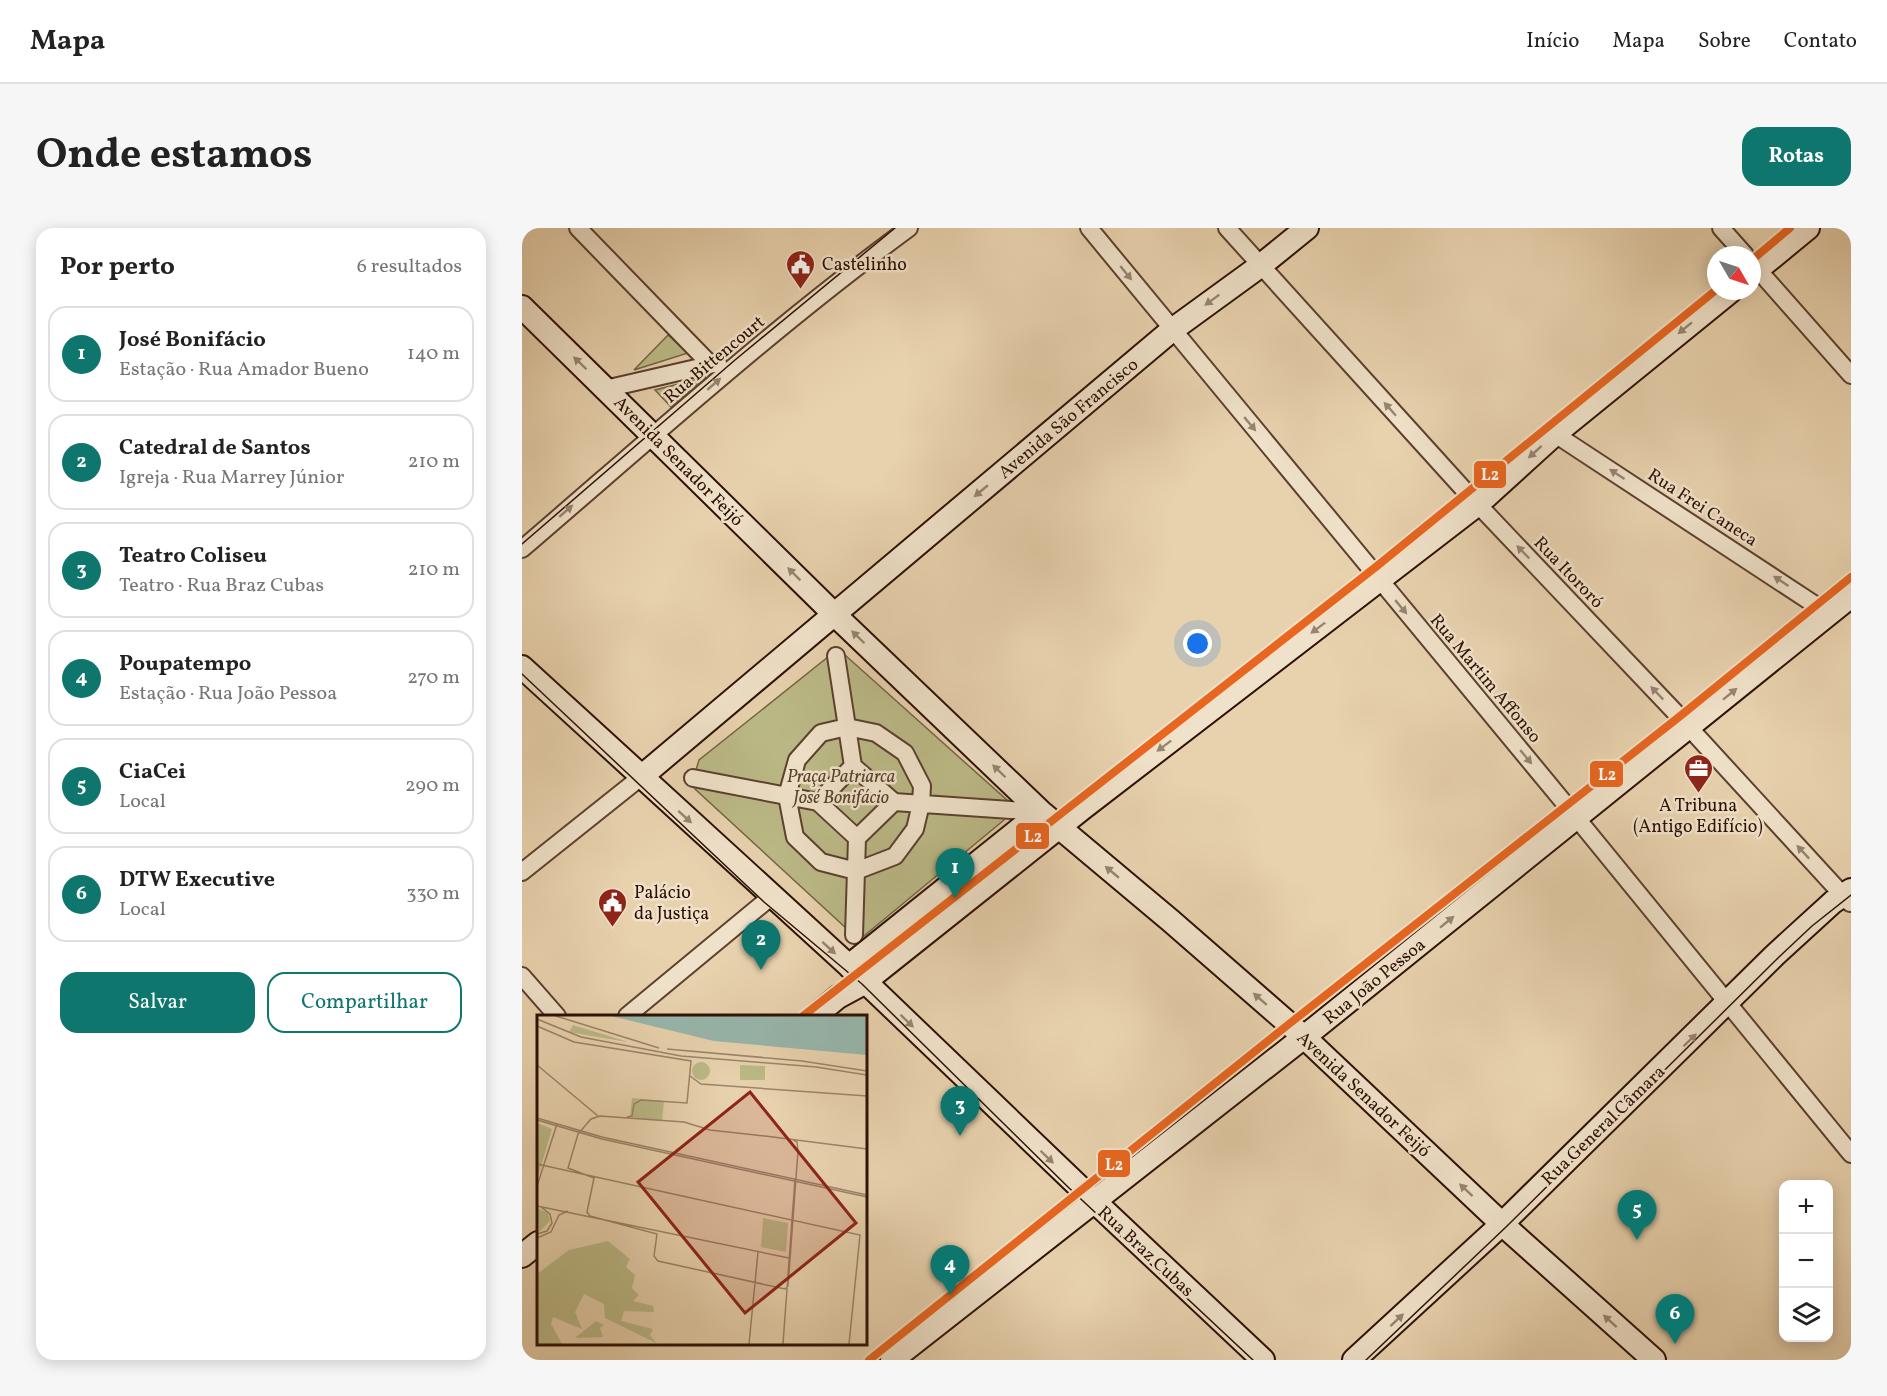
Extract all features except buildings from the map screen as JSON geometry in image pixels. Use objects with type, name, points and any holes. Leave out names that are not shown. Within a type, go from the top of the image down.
[{"type":"street","points":[[578,228],[710,364]]},
{"type":"street","name":"Rua Bittencourt","points":[[522,549],[742,359],[854,268],[909,228]]},
{"type":"street","name":"Rua Martim Affonso","points":[[1089,228],[1851,1154]]},
{"type":"street","name":"Rua Itororó","points":[[1227,228],[1478,504],[1848,896]]},
{"type":"street","name":"Avenida São Francisco","points":[[835,615],[1172,330],[1260,266],[1306,228]]},
{"type":"street","points":[[1721,228],[1736,246]]},
{"type":"street","points":[[1761,259],[1808,228]]},
{"type":"street","points":[[1761,275],[1851,375]]},
{"type":"street","points":[[857,973],[1059,828],[1380,581],[1478,504],[1555,434],[1720,300]]},
{"type":"street","name":"Avenida Senador Feijó","points":[[522,307],[835,615]]},
{"type":"street","points":[[606,389],[710,364],[742,359]]},
{"type":"street","name":"Rua Frei Caneca","points":[[1555,434],[1829,614]]},
{"type":"street","name":"Rua João Pessoa","points":[[892,1360],[1304,1037],[1851,596]]},
{"type":"street","points":[[522,872],[641,777],[835,615],[1041,812]]},
{"type":"street","points":[[836,656],[853,766],[894,802],[1041,812]]},
{"type":"street","points":[[522,667],[857,973]]},
{"type":"street","points":[[847,727],[876,733],[905,753],[922,786],[921,804],[915,830],[895,856],[856,871],[821,862],[795,837],[787,796],[797,760],[821,733],[847,727]]},
{"type":"street","points":[[818,802],[853,766]]},
{"type":"street","points":[[693,778],[818,802],[858,838]]},
{"type":"street","points":[[854,935],[858,838],[894,802]]},
{"type":"street","points":[[816,1015],[838,997],[857,973],[1041,812]]},
{"type":"street","name":"Avenida Senador Feijó","points":[[1041,812],[1304,1037],[1502,1224],[1654,1360]]},
{"type":"street","points":[[629,1015],[772,896]]},
{"type":"street","name":"Rua General Câmara","points":[[1354,1360],[1502,1224],[1775,955],[1848,896]]},
{"type":"street","name":"Rua Braz Cubas","points":[[857,973],[1263,1360]]},
{"type":"street","points":[[522,976],[555,1015]]},
{"type":"street","points":[[522,1256],[537,1244]]},
{"type":"green space","points":[[668,335],[688,353],[634,370]]},
{"type":"green space","points":[[706,377],[671,407],[655,390]]},
{"type":"green space","name":"Praça Patriarca José Bonifácio","points":[[845,655],[1008,801],[1011,812],[859,940],[695,789],[692,783],[699,760],[828,657]]},
{"type":"tram line","points":[[522,544],[735,360],[895,228]]},
{"type":"tram line","points":[[522,674],[764,902],[862,984],[1068,1187],[1253,1360]]},
{"type":"tram line","points":[[1366,1360],[1506,1227],[1779,957],[1812,926],[1851,895]]},
{"type":"transit line","name":"L2","points":[[1761,252],[1790,228]]},
{"type":"transit line","name":"L2","points":[[804,1015],[1377,566],[1707,297]]},
{"type":"transit line","name":"L2","points":[[869,1360],[1289,1024],[1679,717],[1851,577]]},
{"type":"place","name":"Castelinho","points":[[801,290]]},
{"type":"place","name":"A Tribuna (Antigo Edifício)","points":[[1698,794]]},
{"type":"place","name":"José Bonifácio","points":[[955,898]]},
{"type":"place","name":"Palácio da Justiça","points":[[613,928]]},
{"type":"place","name":"Catedral de Santos","points":[[761,970]]},
{"type":"place","name":"Teatro Coliseu","points":[[960,1136]]},
{"type":"place","name":"CiaCei","points":[[1637,1240]]},
{"type":"place","name":"Poupatempo","points":[[950,1295]]},
{"type":"place","name":"DTW Executive","points":[[1675,1344]]}]
